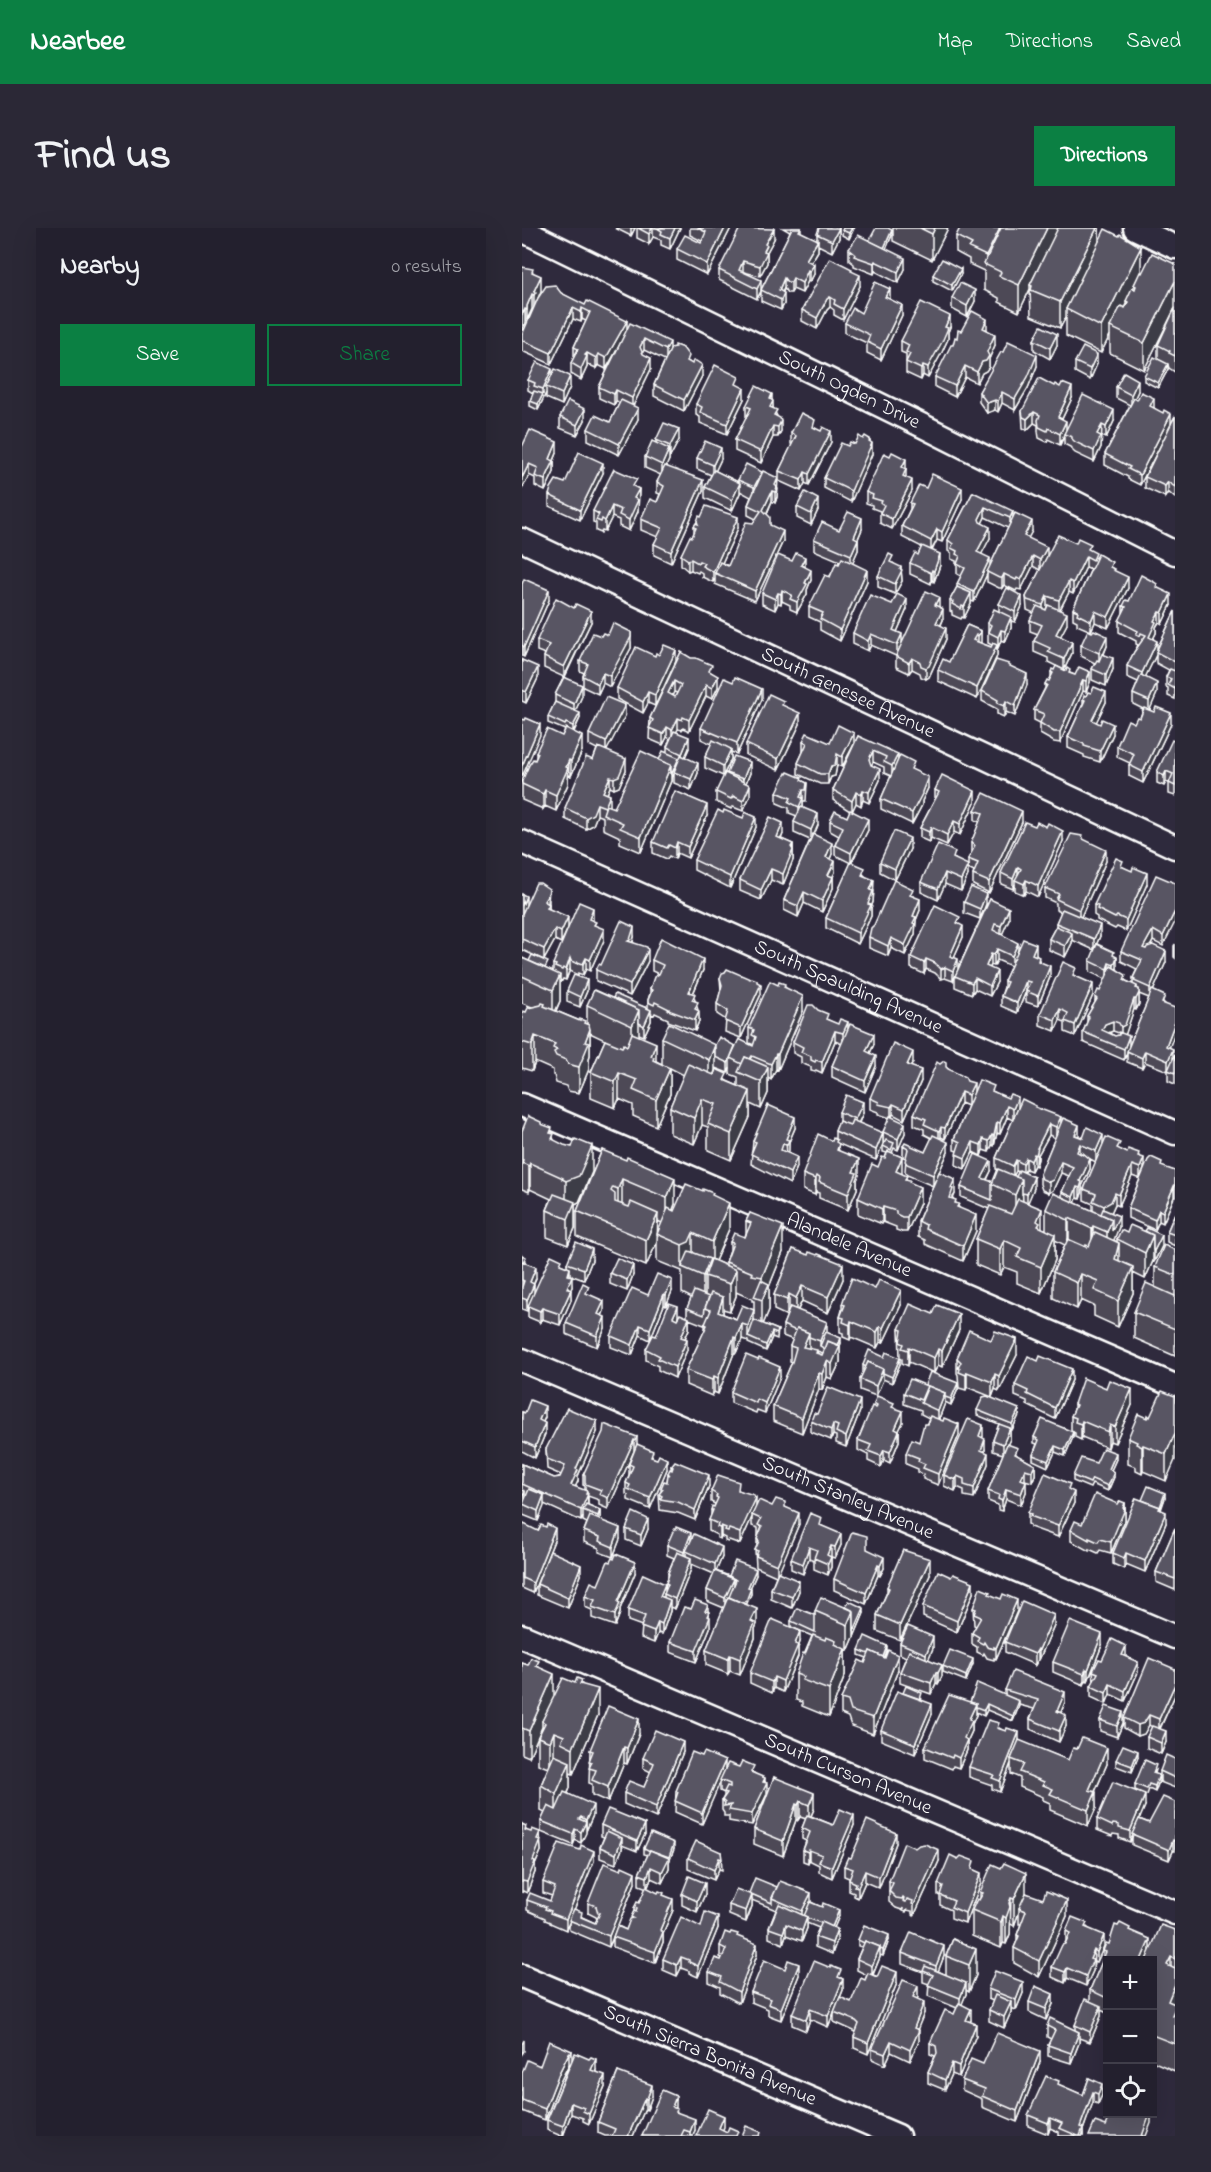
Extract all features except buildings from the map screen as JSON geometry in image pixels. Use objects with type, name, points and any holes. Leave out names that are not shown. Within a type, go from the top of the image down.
[{"type":"street","points":[[1135,228],[1175,247]]},
{"type":"street","name":"South Ogden Drive","points":[[522,230],[913,421],[1175,553]]},
{"type":"street","name":"South Genesee Avenue","points":[[522,540],[1175,847]]},
{"type":"street","name":"South Spaulding Avenue","points":[[522,842],[1175,1133]]},
{"type":"street","name":"Alandele Avenue","points":[[522,1105],[1175,1386]]},
{"type":"street","name":"South Stanley Avenue","points":[[522,1360],[1175,1637]]},
{"type":"street","name":"South Curson Avenue","points":[[522,1636],[1175,1912]]},
{"type":"street","name":"South Sierra Bonita Avenue","points":[[522,1976],[898,2136]]}]
